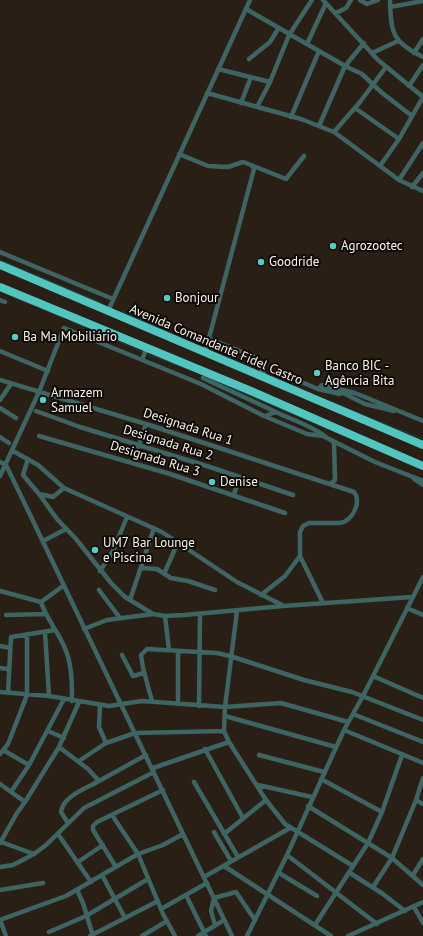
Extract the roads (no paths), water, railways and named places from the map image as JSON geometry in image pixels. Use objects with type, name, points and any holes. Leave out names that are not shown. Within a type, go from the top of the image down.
[{"type":"highway","name":"Avenida Comandante Fidel Castro","points":[[0,265],[423,445]]},
{"type":"highway","points":[[0,271],[10,269]]},
{"type":"highway","points":[[1,287],[147,347],[204,375],[423,466]]},
{"type":"street","points":[[108,311],[250,0]]},
{"type":"street","points":[[257,107],[270,82],[289,35],[312,0]]},
{"type":"street","points":[[336,13],[346,8],[351,0]]},
{"type":"street","points":[[360,0],[366,4],[378,0]]},
{"type":"street","points":[[390,0],[393,34],[398,41],[414,53],[423,57]]},
{"type":"street","points":[[390,7],[423,1]]},
{"type":"street","points":[[307,44],[325,2],[372,53],[423,97],[399,139],[380,166]]},
{"type":"street","points":[[246,9],[278,29],[362,74],[374,84],[380,92],[412,116]]},
{"type":"street","points":[[249,59],[270,42],[278,29]]},
{"type":"street","points":[[414,53],[423,39]]},
{"type":"street","points":[[372,53],[398,41]]},
{"type":"street","points":[[319,126],[345,66],[364,43]]},
{"type":"street","points":[[291,117],[319,51]]},
{"type":"street","points":[[410,86],[423,65]]},
{"type":"street","points":[[334,132],[374,84],[386,66]]},
{"type":"street","points":[[218,69],[270,82]]},
{"type":"street","points":[[241,103],[251,77]]},
{"type":"street","points":[[207,93],[291,117],[334,132],[399,180],[423,191]]},
{"type":"street","points":[[355,108],[399,139]]},
{"type":"street","points":[[399,180],[423,143]]},
{"type":"street","points":[[179,154],[208,166],[228,166],[244,162],[286,179],[304,156]]},
{"type":"street","points":[[205,353],[254,171],[251,165]]},
{"type":"street","points":[[412,187],[423,173]]},
{"type":"street","points":[[0,252],[113,299]]},
{"type":"street","points":[[90,339],[95,326]]},
{"type":"street","points":[[0,476],[39,392],[64,328],[201,384],[264,416],[307,434],[322,436],[334,443],[423,481]]},
{"type":"street","points":[[210,338],[255,357],[266,379]]},
{"type":"street","points":[[142,360],[147,347]]},
{"type":"street","points":[[0,351],[48,371]]},
{"type":"street","points":[[201,384],[204,375],[294,421],[321,432],[334,443],[335,480],[330,484]]},
{"type":"street","name":"Designada Rua 1","points":[[0,380],[146,424],[354,492],[357,498],[353,514],[345,522],[305,525],[300,532],[300,556]]},
{"type":"street","points":[[299,381],[318,389],[344,394]]},
{"type":"street","points":[[0,400],[11,384]]},
{"type":"street","points":[[318,389],[322,385],[328,385],[356,393],[423,421]]},
{"type":"street","points":[[328,385],[365,404],[402,412]]},
{"type":"street","points":[[0,408],[16,418]]},
{"type":"street","name":"Designada Rua 2","points":[[36,411],[80,427],[293,495]]},
{"type":"street","points":[[264,416],[276,412]]},
{"type":"street","points":[[294,421],[307,434]]},
{"type":"street","points":[[133,463],[146,424]]},
{"type":"street","name":"Designada Rua 3","points":[[39,436],[234,494],[285,513]]},
{"type":"street","points":[[0,437],[10,442]]},
{"type":"street","points":[[12,451],[28,459],[64,488],[154,528],[178,542],[233,580],[283,606]]},
{"type":"street","points":[[28,459],[23,475],[40,494],[57,519],[66,528],[100,571],[130,600],[153,614]]},
{"type":"street","points":[[0,462],[6,465],[232,936]]},
{"type":"street","points":[[234,494],[240,477]]},
{"type":"street","points":[[414,477],[423,485]]},
{"type":"street","points":[[40,494],[53,497],[64,488]]},
{"type":"street","points":[[100,571],[116,546],[127,517]]},
{"type":"street","points":[[43,541],[66,528]]},
{"type":"street","points":[[130,600],[154,528]]},
{"type":"street","points":[[164,574],[178,542]]},
{"type":"street","points":[[261,595],[285,576],[300,556],[323,603]]},
{"type":"street","points":[[141,568],[154,568],[171,578],[188,581],[215,590]]},
{"type":"street","points":[[247,936],[279,873],[312,797],[344,730],[363,696],[423,577]]},
{"type":"street","points":[[41,602],[63,586]]},
{"type":"street","points":[[99,590],[120,618]]},
{"type":"street","points":[[0,591],[41,602]]},
{"type":"street","points":[[84,629],[107,620],[153,614],[165,616],[200,614],[283,606],[412,597]]},
{"type":"street","points":[[41,602],[45,614],[69,658],[72,701]]},
{"type":"street","points":[[407,608],[423,615]]},
{"type":"street","points":[[237,610],[230,656],[225,707],[224,731],[228,742],[258,785],[266,800],[282,821],[290,828],[298,831],[353,866]]},
{"type":"street","points":[[6,615],[45,614]]},
{"type":"street","points":[[199,706],[201,652],[200,614]]},
{"type":"street","points":[[165,616],[169,650]]},
{"type":"street","points":[[8,693],[8,669],[11,637],[55,630]]},
{"type":"street","points":[[45,632],[49,696]]},
{"type":"street","points":[[27,634],[27,695],[12,735],[2,752],[29,765]]},
{"type":"street","points":[[0,646],[10,648]]},
{"type":"street","points":[[152,701],[141,658],[143,652],[147,649],[178,650],[230,656],[304,680],[363,696],[423,720]]},
{"type":"street","points":[[178,650],[178,704]]},
{"type":"street","points":[[122,655],[132,676],[144,673]]},
{"type":"street","points":[[0,668],[8,669]]},
{"type":"street","points":[[373,676],[423,698]]},
{"type":"street","points":[[0,692],[49,696],[100,705],[120,704],[134,701],[225,707],[281,703],[348,722]]},
{"type":"street","points":[[11,792],[29,765],[64,699]]},
{"type":"street","points":[[34,854],[0,843],[16,813],[25,802],[59,747],[79,702]]},
{"type":"street","points":[[100,705],[99,727],[106,743]]},
{"type":"street","points":[[353,714],[423,742]]},
{"type":"street","points":[[225,716],[336,747]]},
{"type":"street","points":[[344,730],[423,763]]},
{"type":"street","points":[[48,731],[64,738]]},
{"type":"street","points":[[79,761],[106,743],[135,733],[224,731]]},
{"type":"street","points":[[0,867],[13,865],[34,854],[58,834],[84,808],[153,770],[205,749],[228,742]]},
{"type":"street","points":[[59,747],[79,761],[99,781]]},
{"type":"street","points":[[205,749],[243,818]]},
{"type":"street","points":[[68,823],[61,812],[62,807],[72,796],[146,755]]},
{"type":"street","points":[[258,755],[324,772]]},
{"type":"street","points":[[315,925],[368,843],[382,812],[402,755]]},
{"type":"street","points":[[373,887],[392,858],[416,800],[423,778]]},
{"type":"street","points":[[321,779],[382,812]]},
{"type":"street","points":[[194,782],[238,857]]},
{"type":"street","points":[[0,784],[25,802]]},
{"type":"street","points":[[258,785],[312,797]]},
{"type":"street","points":[[116,867],[93,827],[97,822],[163,790]]},
{"type":"street","points":[[224,834],[266,800]]},
{"type":"street","points":[[416,800],[423,804]]},
{"type":"street","points":[[308,806],[392,858],[423,885]]},
{"type":"street","points":[[112,815],[138,854],[161,909],[175,936]]},
{"type":"street","points":[[204,877],[290,828]]},
{"type":"street","points":[[214,832],[231,861]]},
{"type":"street","points":[[58,834],[91,882]]},
{"type":"street","points":[[6,936],[0,920],[36,908],[77,890],[138,854],[163,845],[183,834]]},
{"type":"street","points":[[78,862],[103,846]]},
{"type":"street","points":[[226,853],[233,849]]},
{"type":"street","points":[[287,855],[377,924]]},
{"type":"street","points":[[413,875],[423,859]]},
{"type":"street","points":[[224,866],[331,936]]},
{"type":"street","points":[[279,873],[318,896]]},
{"type":"street","points":[[350,873],[373,887],[405,911]]},
{"type":"street","points":[[102,875],[125,918]]},
{"type":"street","points":[[49,932],[86,916],[148,879]]},
{"type":"street","points":[[0,890],[43,883]]},
{"type":"street","points":[[161,909],[207,883]]},
{"type":"street","points":[[77,890],[92,936],[158,901]]},
{"type":"street","points":[[214,898],[238,893],[255,920]]},
{"type":"street","points":[[186,895],[205,934]]},
{"type":"street","points":[[214,898],[211,911],[215,925]]},
{"type":"street","points":[[348,936],[363,931],[423,902]]},
{"type":"street","points":[[414,907],[423,923]]},
{"type":"street","points":[[198,936],[205,934],[215,925],[224,920]]},
{"type":"street","points":[[142,936],[167,921]]},
{"type":"street","points":[[363,931],[368,936]]},
{"type":"waterway","points":[[0,260],[102,303]]},
{"type":"waterway","points":[[0,291],[35,306]]},
{"type":"waterway","points":[[42,309],[63,318]]},
{"type":"waterway","points":[[122,311],[181,338]]},
{"type":"waterway","points":[[72,322],[85,327]]},
{"type":"waterway","points":[[95,331],[142,352]]},
{"type":"waterway","points":[[149,355],[196,372]]},
{"type":"waterway","points":[[208,378],[356,441]]},
{"type":"waterway","points":[[331,402],[423,439]]},
{"type":"place","name":"Agrozootec","points":[[333,246]]},
{"type":"place","name":"Goodride","points":[[261,262]]},
{"type":"place","name":"Bonjour","points":[[167,298]]},
{"type":"place","name":"Ba Ma Mobiliário","points":[[15,337]]},
{"type":"place","name":"Banco BIC - Agência Bita","points":[[317,373]]},
{"type":"place","name":"Armazem Samuel","points":[[43,400]]},
{"type":"place","name":"Denise","points":[[212,482]]},
{"type":"place","name":"UM7 Bar Lounge e Piscina","points":[[95,550]]}]
